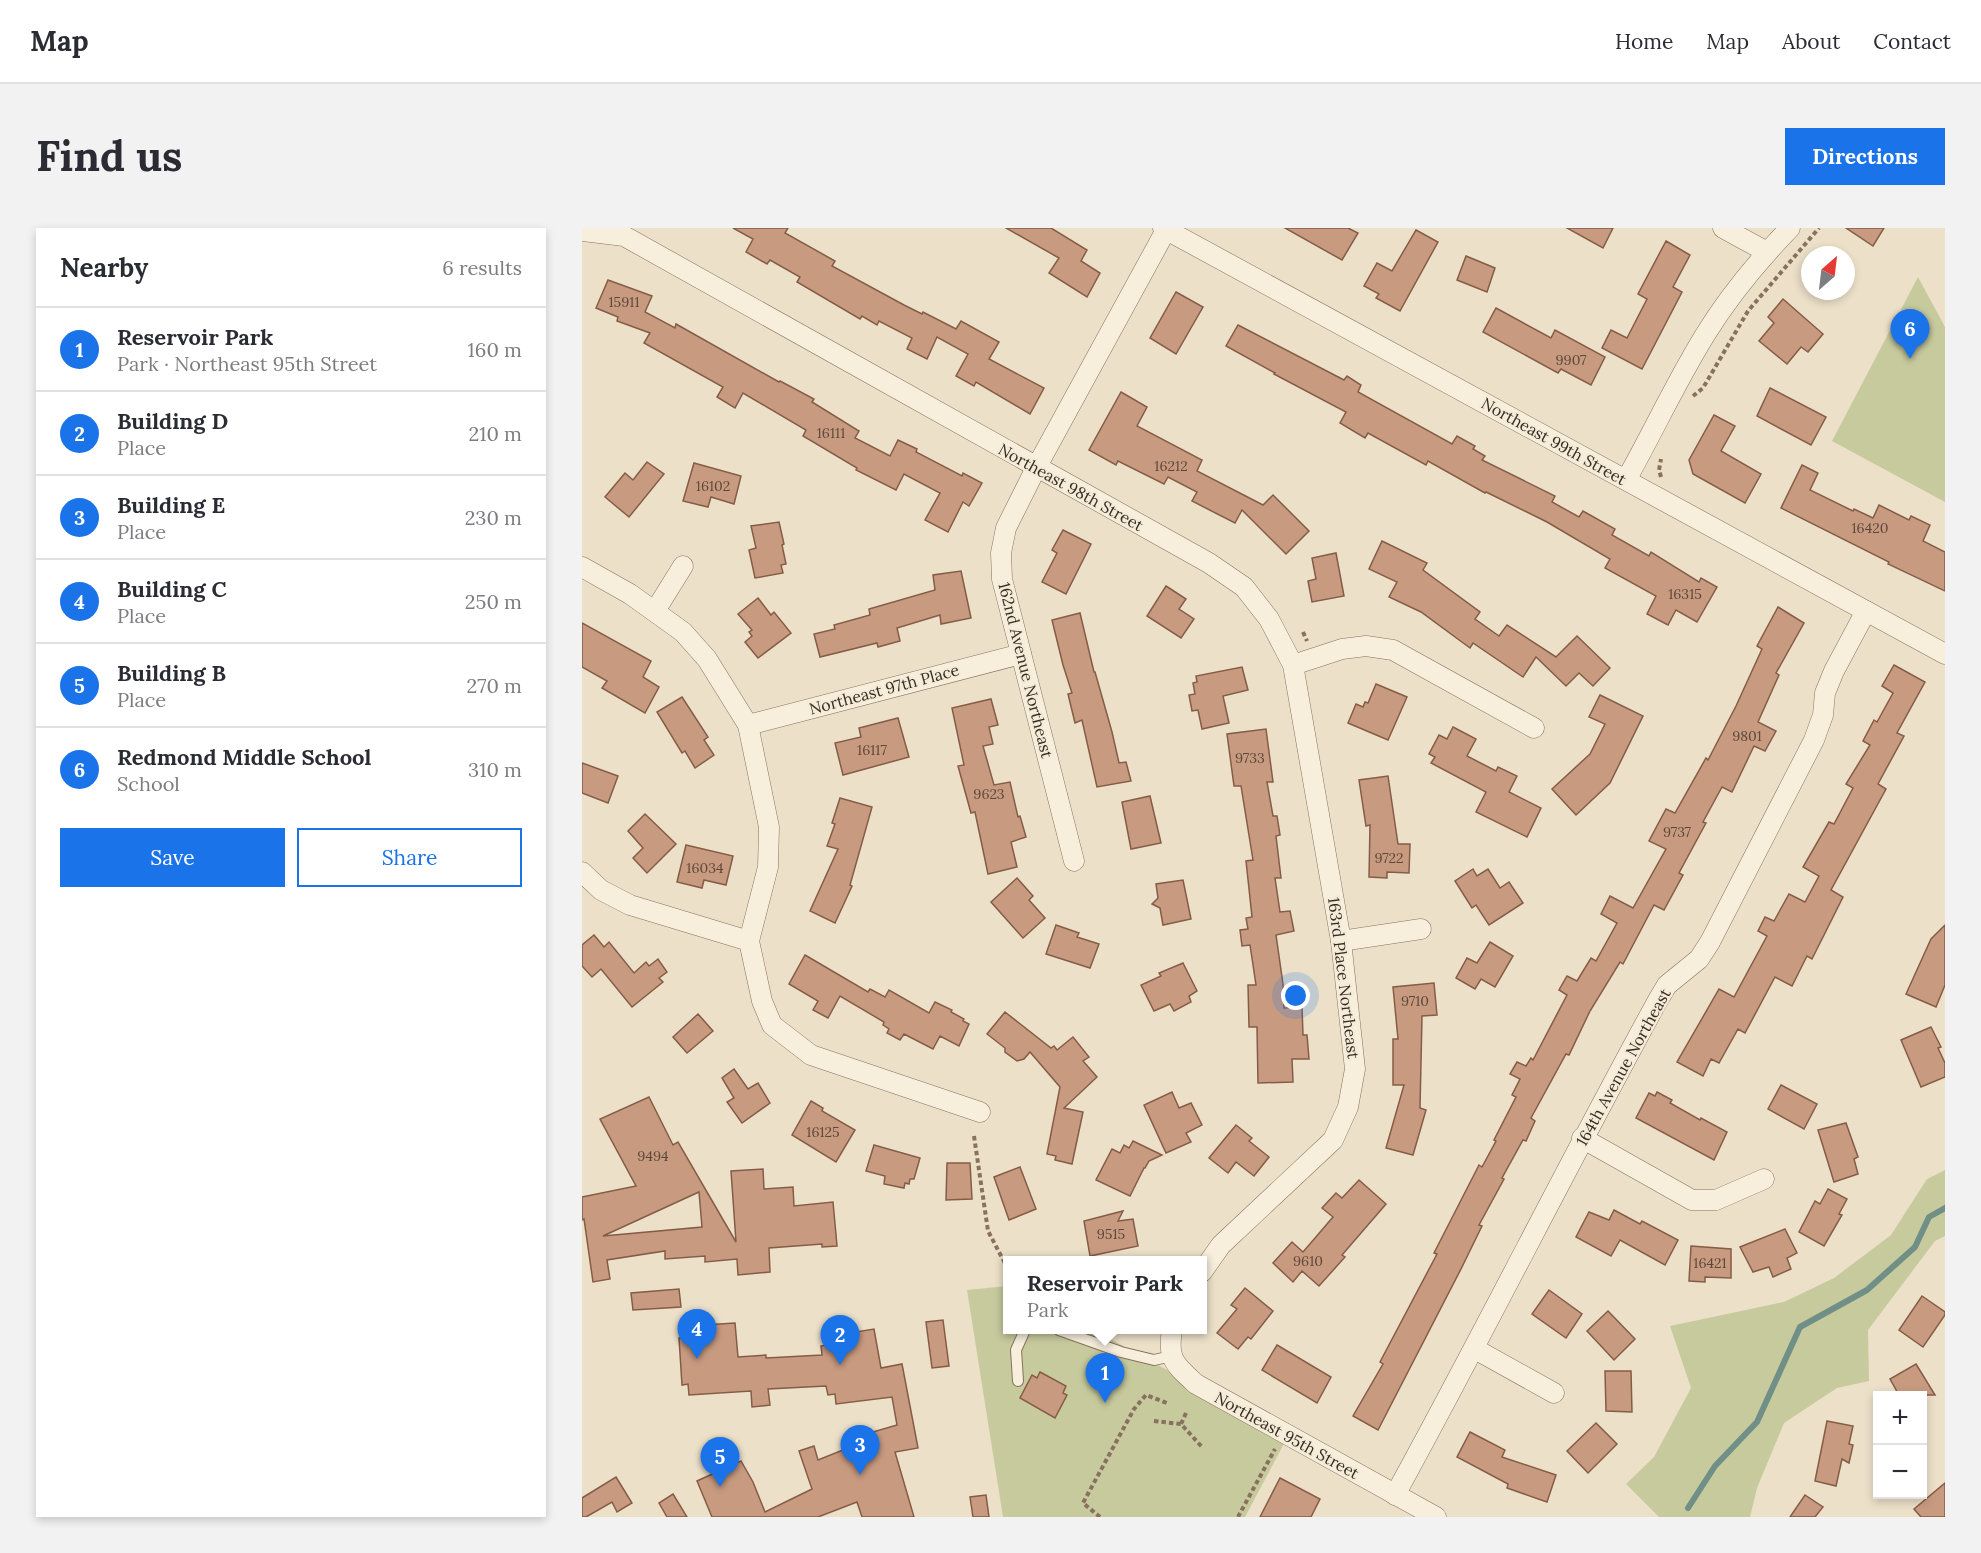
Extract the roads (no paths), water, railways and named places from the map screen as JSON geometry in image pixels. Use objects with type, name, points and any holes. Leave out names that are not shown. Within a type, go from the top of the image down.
[{"type":"street","points":[[1724,228],[1767,252]]},
{"type":"street","points":[[1626,480],[1704,337],[1729,298],[1790,228]]},
{"type":"street","name":"162nd Avenue Northeast","points":[[1074,861],[1002,579],[1001,553],[1006,528],[1036,468],[1165,229]]},
{"type":"street","name":"Northeast 99th Street","points":[[1165,229],[1945,654]]},
{"type":"street","name":"Northeast 98th Street","points":[[582,231],[624,237],[1209,563],[1244,587],[1269,619],[1293,664]]},
{"type":"street","points":[[655,611],[683,566]]},
{"type":"street","points":[[582,567],[630,594],[683,632],[707,658],[748,725],[769,827],[768,867],[749,942],[762,1001],[772,1025],[811,1055],[980,1112]]},
{"type":"street","name":"164th Avenue Northeast","points":[[1395,1495],[1475,1349],[1582,1138],[1667,985],[1699,959],[1710,942],[1814,740],[1823,715],[1825,693],[1866,611]]},
{"type":"street","points":[[1293,664],[1342,650],[1366,646],[1393,650],[1534,728]]},
{"type":"street","name":"Northeast 97th Place","points":[[748,725],[1021,654]]},
{"type":"street","name":"163rd Place Northeast","points":[[1207,1266],[1221,1245],[1333,1140],[1348,1107],[1355,1069],[1341,941],[1293,664]]},
{"type":"street","points":[[582,872],[601,891],[630,905],[749,942]]},
{"type":"street","points":[[1341,941],[1421,929]]},
{"type":"street","points":[[1582,1138],[1692,1200],[1716,1200],[1764,1179]]},
{"type":"street","points":[[1171,1334],[1169,1347],[1172,1356]]},
{"type":"street","points":[[1475,1349],[1554,1393]]},
{"type":"street","name":"Northeast 95th Street","points":[[1172,1356],[1175,1365],[1196,1384],[1436,1517]]},
{"type":"lane","points":[[1018,1381],[1016,1350],[1024,1334]]},
{"type":"lane","points":[[1072,1334],[1121,1352],[1154,1360],[1172,1356]]},
{"type":"waterway","points":[[1688,1508],[1715,1466],[1757,1422],[1800,1327],[1867,1290],[1915,1247],[1929,1217],[1945,1208]]},
{"type":"place","name":"Redmond Middle School","points":[[1910,359]]},
{"type":"place","name":"Building C","points":[[697,1359]]},
{"type":"place","name":"Building D","points":[[840,1365]]},
{"type":"place","name":"Reservoir Park","points":[[1105,1403]]},
{"type":"place","name":"Building E","points":[[860,1475]]},
{"type":"place","name":"Building B","points":[[720,1487]]}]
